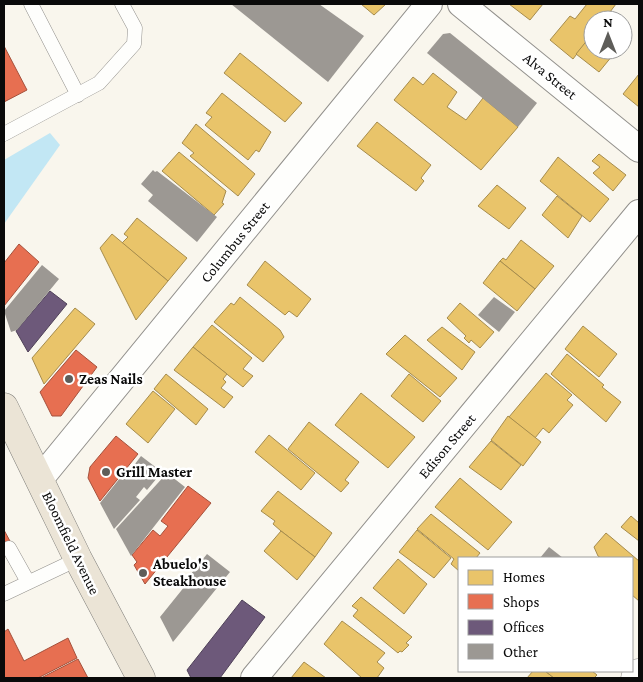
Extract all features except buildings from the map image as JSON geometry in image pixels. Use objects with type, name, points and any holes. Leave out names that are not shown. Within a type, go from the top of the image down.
[{"type":"main road","name":"Bloomfield Avenue","points":[[4,407],[78,559],[141,678]]},
{"type":"street","name":"Columbus Street","points":[[40,479],[429,4]]},
{"type":"street","name":"Alva Street","points":[[461,4],[639,149]]},
{"type":"street","name":"Edison Street","points":[[254,678],[639,214]]},
{"type":"street","points":[[635,678],[639,673]]},
{"type":"lane","points":[[31,4],[78,95]]},
{"type":"lane","points":[[4,134],[99,83],[134,44],[135,28],[122,4]]},
{"type":"lane","points":[[9,548],[28,582]]},
{"type":"lane","points":[[4,594],[78,559]]},
{"type":"water","points":[[50,133],[60,145],[4,224],[4,160]]},
{"type":"place","name":"Zeas Nails","points":[[69,379]]},
{"type":"place","name":"Grill Master","points":[[106,472]]},
{"type":"place","name":"Abuelo's Steakhouse","points":[[143,573]]}]
